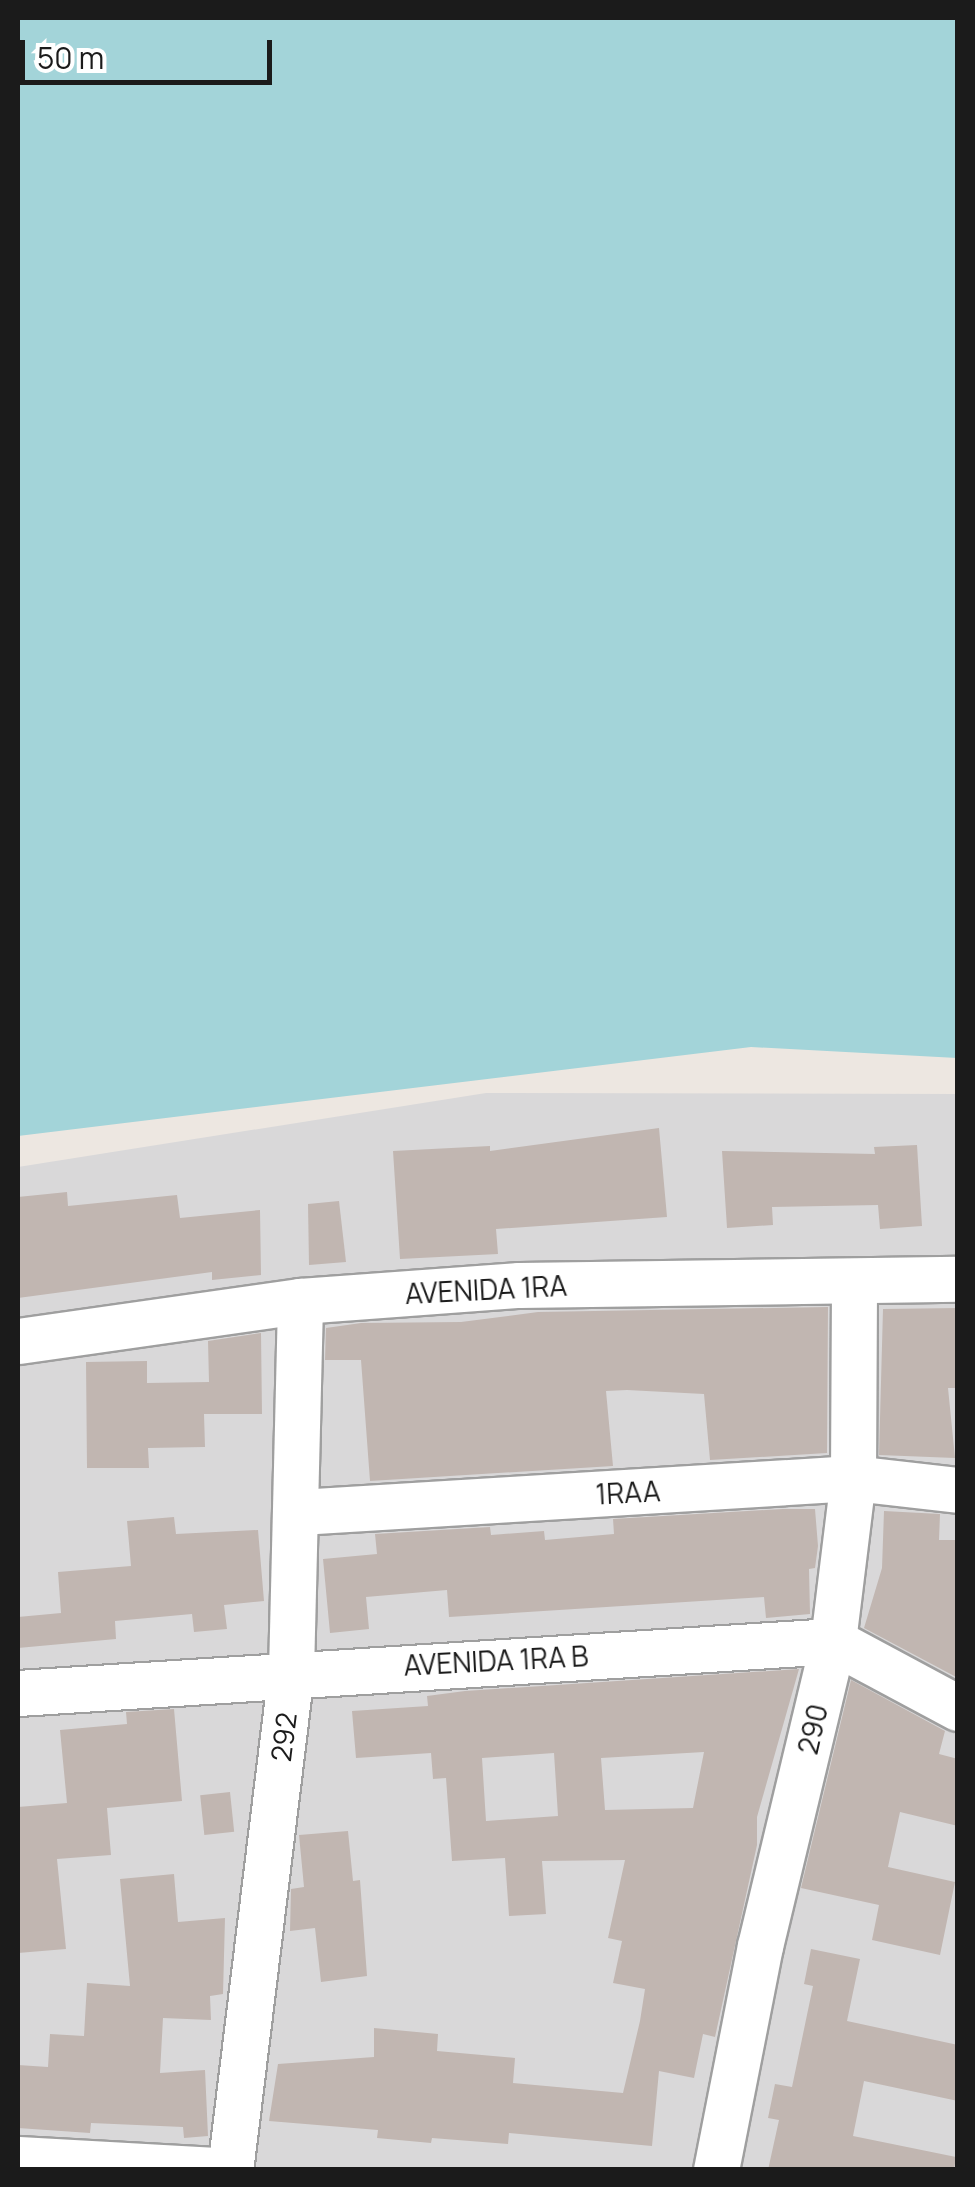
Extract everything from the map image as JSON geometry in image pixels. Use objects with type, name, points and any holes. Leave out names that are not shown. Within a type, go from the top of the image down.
[{"type":"street","name":"AVENIDA 1RA","points":[[18,1340],[300,1301],[520,1285],[958,1279]]},
{"type":"street","name":"290","points":[[716,2170],[760,1946],[833,1641],[853,1478],[854,1282]]},
{"type":"street","name":"292","points":[[230,2170],[290,1672],[299,1512],[300,1301]]},
{"type":"street","name":"1RAA","points":[[299,1512],[853,1478],[958,1490]]},
{"type":"street","name":"AVENIDA 1RA B","points":[[18,1693],[290,1672],[833,1641]]},
{"type":"street","points":[[833,1641],[958,1708]]},
{"type":"street","points":[[18,2158],[216,2170]]},
{"type":"shaded area","points":[[486,1093],[957,1094],[957,2169],[18,2170],[18,1167]]},
{"type":"water","points":[[18,18],[957,18],[957,1058],[751,1047],[18,1136]]},
{"type":"building","points":[[659,1128],[667,1217],[496,1229],[498,1254],[400,1259],[393,1151],[490,1146],[490,1151]]},
{"type":"building","points":[[917,1145],[922,1226],[880,1229],[878,1205],[772,1207],[773,1225],[727,1228],[722,1151],[875,1154],[874,1147]]},
{"type":"building","points":[[67,1192],[68,1206],[177,1195],[180,1218],[260,1210],[261,1275],[212,1280],[212,1272],[18,1298],[18,1197]]},
{"type":"building","points":[[339,1201],[346,1262],[309,1265],[308,1204]]},
{"type":"building","points":[[828,1307],[827,1453],[710,1460],[704,1394],[606,1391],[613,1466],[370,1481],[361,1360],[325,1360],[326,1328],[361,1323],[461,1322],[538,1312]]},
{"type":"building","points":[[958,1308],[958,1388],[948,1388],[955,1458],[879,1455],[883,1309]]},
{"type":"building","points":[[261,1333],[262,1414],[204,1414],[205,1447],[148,1448],[149,1468],[87,1468],[86,1362],[147,1361],[147,1383],[209,1382],[208,1341]]},
{"type":"building","points":[[815,1509],[818,1546],[815,1568],[809,1569],[810,1614],[766,1618],[764,1597],[449,1617],[447,1590],[366,1597],[369,1629],[330,1633],[323,1559],[377,1554],[375,1534],[490,1527],[491,1535],[544,1531],[545,1540],[614,1534],[613,1519]]},
{"type":"building","points":[[884,1511],[940,1514],[939,1540],[958,1540],[958,1678],[864,1628],[882,1568]]},
{"type":"building","points":[[174,1517],[176,1534],[258,1530],[264,1601],[224,1605],[227,1629],[194,1632],[192,1614],[115,1621],[116,1639],[18,1648],[18,1617],[61,1613],[58,1572],[131,1566],[127,1521]]},
{"type":"building","points":[[799,1669],[757,1817],[757,1845],[715,2037],[703,2034],[694,2078],[659,2071],[652,2146],[509,2133],[508,2144],[432,2138],[431,2143],[377,2138],[378,2130],[269,2121],[278,2064],[374,2057],[374,2028],[438,2034],[437,2051],[515,2058],[513,2083],[623,2093],[645,1989],[613,1983],[622,1941],[608,1938],[625,1860],[542,1861],[546,1914],[509,1916],[505,1858],[452,1861],[446,1778],[433,1779],[431,1753],[356,1758],[352,1711],[428,1706],[427,1696]],"holes":[[[704,1752],[693,1808],[605,1810],[601,1758]],[[554,1753],[558,1816],[486,1821],[482,1758]]]},
{"type":"building","points":[[851,1680],[945,1731],[939,1754],[958,1759],[958,1826],[900,1812],[888,1867],[955,1882],[940,1955],[872,1940],[879,1905],[801,1888]]},
{"type":"building","points":[[174,1709],[182,1801],[107,1808],[111,1855],[57,1859],[66,1949],[18,1953],[18,1807],[67,1803],[60,1730],[127,1724],[126,1712]]},
{"type":"building","points":[[230,1792],[234,1832],[204,1835],[200,1795]]},
{"type":"building","points":[[348,1831],[353,1881],[360,1880],[367,1976],[321,1982],[315,1928],[290,1931],[291,1889],[304,1887],[299,1835]]},
{"type":"building","points":[[174,1874],[178,1922],[225,1918],[223,1994],[210,1996],[211,2020],[163,2018],[160,2073],[205,2070],[208,2136],[184,2138],[183,2127],[91,2123],[90,2133],[18,2128],[18,2065],[48,2067],[50,2034],[84,2036],[87,1983],[130,1986],[120,1879]]},
{"type":"building","points":[[811,1949],[860,1959],[847,2021],[958,2045],[958,2101],[864,2081],[853,2136],[956,2157],[954,2170],[768,2170],[779,2120],[768,2118],[775,2084],[792,2087],[813,1986],[804,1984]]}]
